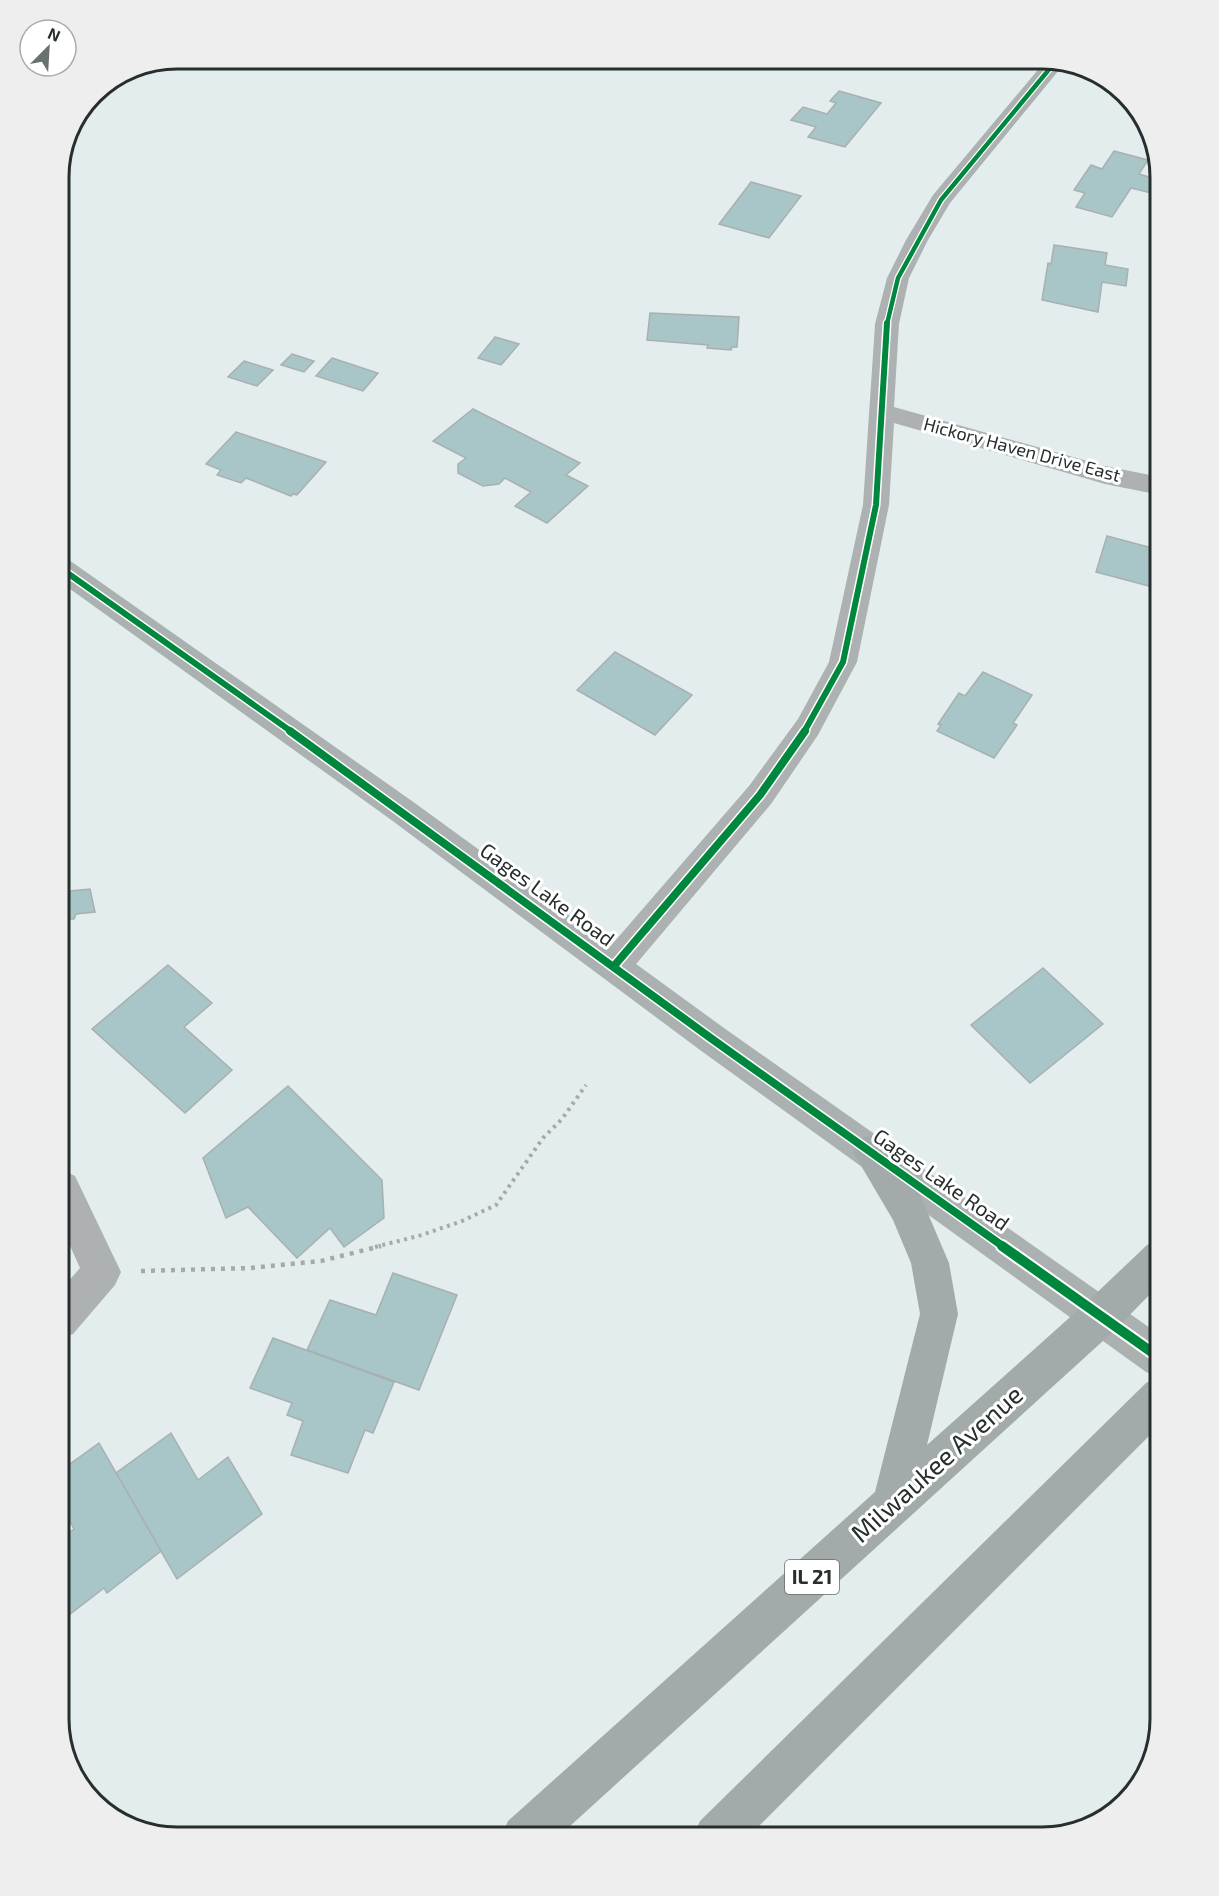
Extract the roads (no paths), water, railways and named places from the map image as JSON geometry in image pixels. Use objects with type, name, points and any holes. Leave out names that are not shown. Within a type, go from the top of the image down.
[{"type":"main road","points":[[871,1152],[907,1208],[930,1263],[939,1314],[892,1504]]},
{"type":"main road","name":"Milwaukee Avenue","points":[[535,1827],[1101,1316],[1150,1269]]},
{"type":"main road","points":[[726,1827],[1150,1408]]},
{"type":"street","points":[[614,966],[760,795],[808,727],[843,662],[876,505],[887,324],[898,278],[941,200],[1049,69]]},
{"type":"street","name":"Hickory Haven Drive East","points":[[883,412],[1105,475],[1150,484]]},
{"type":"street","name":"Gages Lake Road","points":[[69,574],[401,810],[871,1152],[1150,1350]]},
{"type":"street","points":[[69,1203],[102,1272],[69,1308]]}]
